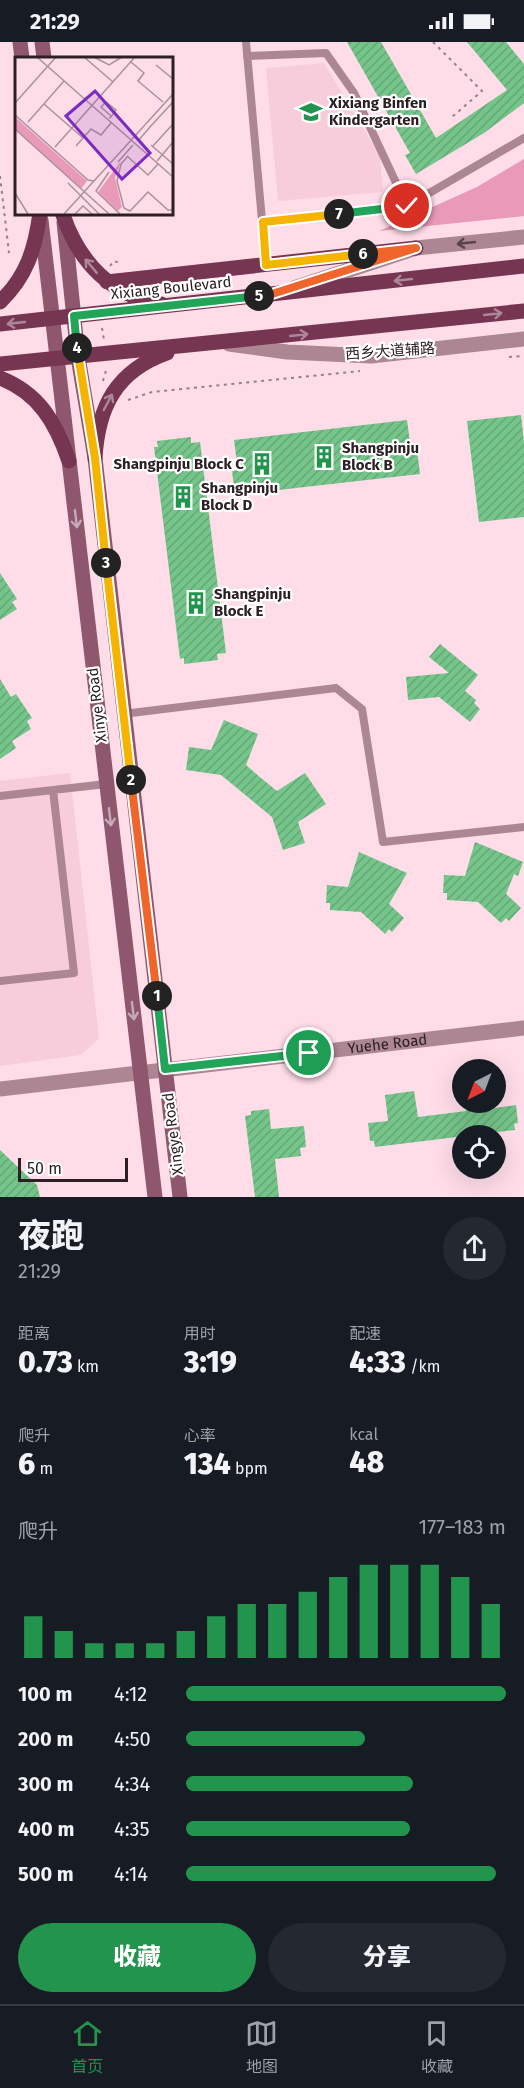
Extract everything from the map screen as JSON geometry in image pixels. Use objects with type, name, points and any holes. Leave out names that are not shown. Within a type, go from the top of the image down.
[{"type":"main road","points":[[20,42],[22,57]]},
{"type":"main road","points":[[42,42],[44,57]]},
{"type":"main road","points":[[0,302],[23,276],[34,250],[40,214]]},
{"type":"main road","name":"Xinye Road","points":[[40,214],[155,1197]]},
{"type":"main road","points":[[63,214],[76,247],[107,282],[141,299],[179,307]]},
{"type":"main road","name":"Xingye Road","points":[[63,214],[78,357],[95,458],[180,1197]]},
{"type":"main road","points":[[107,282],[416,248]]},
{"type":"main road","name":"Xixiang Boulevard","points":[[0,324],[179,307],[272,294],[524,266]]},
{"type":"main road","points":[[0,291],[15,286]]},
{"type":"main road","points":[[0,364],[78,357],[106,360],[185,347],[524,310]]},
{"type":"main road","points":[[95,458],[99,420],[119,384],[128,374],[154,357],[185,347]]},
{"type":"main road","points":[[0,378],[28,392],[40,404],[52,420],[69,461]]},
{"type":"street","points":[[272,294],[416,248],[524,237]]},
{"type":"street","name":"西乡大道辅路","points":[[220,343],[286,352],[371,356],[524,339]]},
{"type":"street","name":"Yuehe Road","points":[[0,1089],[524,1028]]},
{"type":"lane","points":[[246,42],[266,265]]},
{"type":"lane","points":[[248,56],[326,53],[354,93],[407,206]]},
{"type":"lane","points":[[263,222],[407,206],[524,138]]},
{"type":"lane","points":[[123,714],[336,688],[362,709],[383,842],[524,827]]},
{"type":"lane","points":[[0,796],[106,784]]},
{"type":"lane","points":[[0,981],[74,973],[53,790]]},
{"type":"path","points":[[433,42],[482,91],[452,117]]},
{"type":"path","points":[[0,176],[9,253]]},
{"type":"path","points":[[100,314],[106,360],[102,383]]},
{"type":"path","points":[[501,358],[524,356]]},
{"type":"path","points":[[122,400],[124,402],[152,392],[361,371]]},
{"type":"shaded area","name":"Xixiang Binfen Kindergarten","points":[[324,63],[380,156],[383,192],[278,201],[266,68]]},
{"type":"shaded area","points":[[524,159],[524,216],[379,231],[477,187]]},
{"type":"shaded area","points":[[70,773],[99,1038],[81,1055],[0,1066],[0,781]]},
{"type":"building","points":[[347,42],[381,42],[436,138],[507,90],[467,42],[506,42],[524,64],[524,103],[484,133],[416,174],[405,155],[410,153]]},
{"type":"building","points":[[521,415],[524,442],[524,517],[479,522],[467,421]]},
{"type":"building","points":[[407,420],[411,450],[417,449],[420,474],[235,495],[232,471],[238,470],[234,440]]},
{"type":"building","points":[[191,437],[191,443],[200,442],[226,653],[217,654],[218,660],[184,664],[184,658],[180,659],[154,447],[158,447],[157,441]]},
{"type":"building","points":[[0,573],[17,599],[12,602],[17,609],[0,620]]},
{"type":"building","points":[[440,644],[478,675],[465,691],[476,700],[474,703],[480,709],[470,722],[439,697],[408,700],[406,677],[449,673],[429,657]]},
{"type":"building","points":[[0,679],[11,697],[16,694],[32,718],[27,721],[31,729],[12,741],[16,748],[0,759]]},
{"type":"building","points":[[224,720],[258,734],[246,765],[261,778],[277,791],[305,773],[326,804],[298,822],[305,843],[283,850],[272,817],[221,775],[186,770],[189,747],[211,750]]},
{"type":"building","points":[[475,842],[523,862],[518,876],[514,874],[506,894],[521,908],[509,921],[506,918],[501,923],[478,902],[447,900],[447,893],[443,893],[444,875],[465,876]]},
{"type":"building","points":[[359,852],[407,873],[389,904],[404,918],[392,932],[389,929],[385,934],[361,912],[330,910],[330,903],[326,903],[327,885],[348,887]]},
{"type":"building","points":[[414,1091],[418,1117],[452,1113],[506,1113],[506,1106],[516,1105],[518,1123],[514,1124],[515,1130],[506,1131],[506,1125],[452,1125],[452,1138],[375,1147],[374,1141],[370,1141],[368,1123],[388,1121],[385,1095]]},
{"type":"building","points":[[269,1109],[271,1129],[304,1126],[306,1147],[300,1148],[301,1156],[275,1159],[279,1197],[255,1197],[245,1116],[251,1115],[251,1111]]},
{"type":"building","points":[[0,1150],[37,1185],[40,1197],[0,1197]]},
{"type":"place","name":"Xixiang Binfen Kindergarten","points":[[311,112]]},
{"type":"place","name":"Shangpinju Block B","points":[[324,457]]},
{"type":"place","name":"Shangpinju Block C","points":[[262,464]]},
{"type":"place","name":"Shangpinju Block D","points":[[183,497]]},
{"type":"place","name":"Shangpinju Block E","points":[[196,603]]},
{"type":"route","points":[[309,1053],[165,1069],[95,458],[83,391],[74,316],[179,307],[272,294],[416,248],[266,265],[263,222],[407,206]]}]
